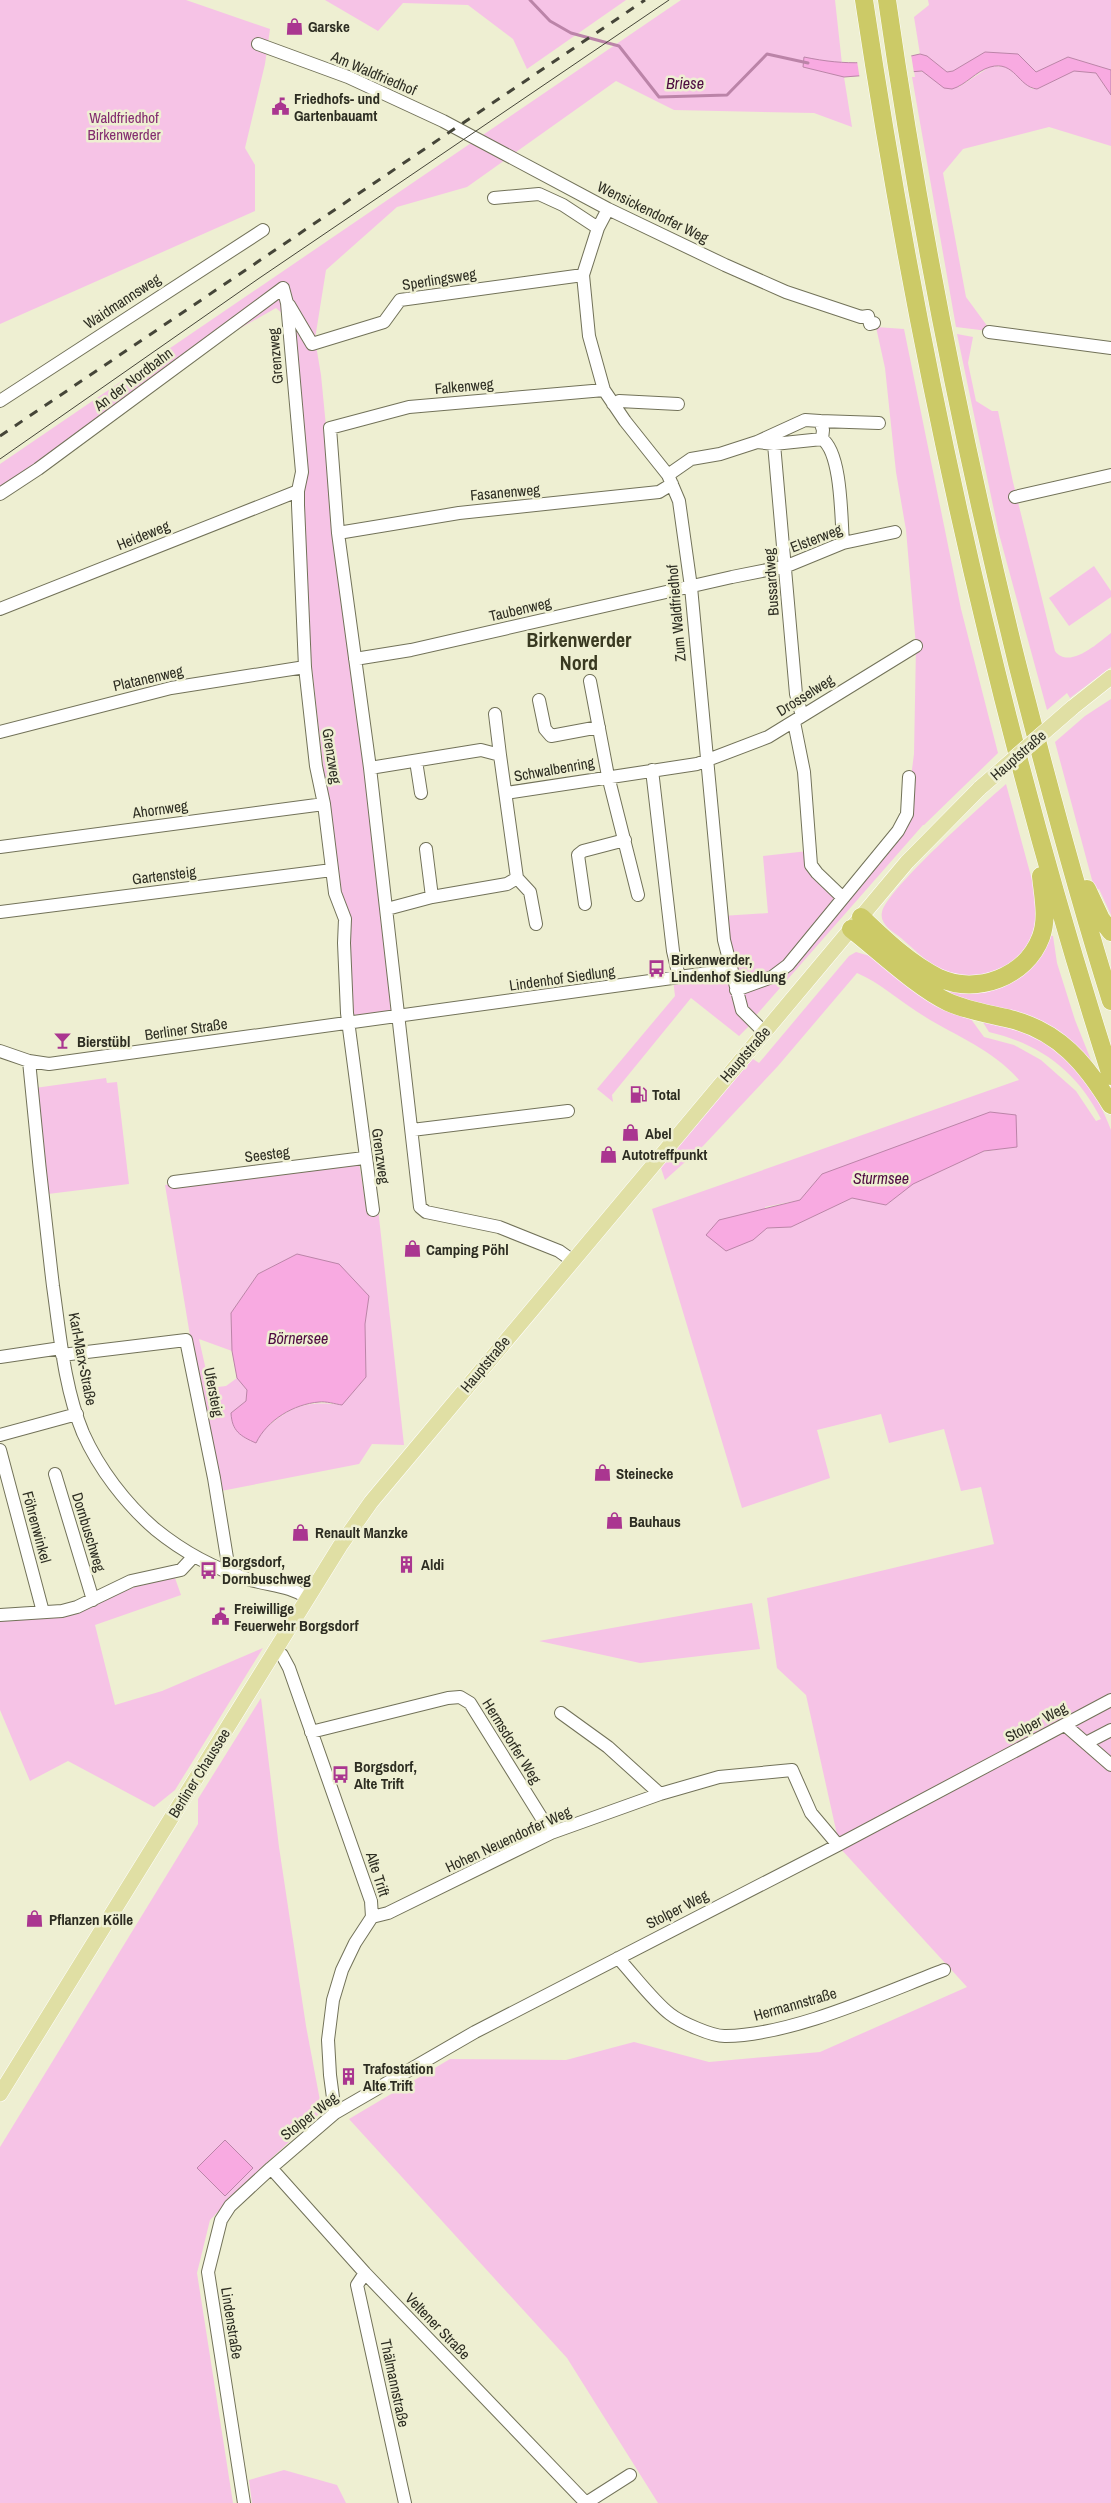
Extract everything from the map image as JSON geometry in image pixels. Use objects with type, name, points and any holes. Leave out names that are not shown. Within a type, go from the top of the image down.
[{"type":"highway","points":[[864,0],[903,246],[950,475],[991,655],[1036,826],[1111,1076]]},
{"type":"highway","points":[[887,0],[898,80],[927,249],[966,448],[994,570],[1062,833],[1111,1001]]},
{"type":"highway","points":[[856,923],[916,964],[941,978],[977,985],[1003,977],[1018,968],[1028,958],[1037,945],[1043,928],[1045,909],[1036,826]]},
{"type":"highway","points":[[1062,833],[1101,919],[1111,932]]},
{"type":"highway","points":[[856,923],[938,997],[960,1007],[1022,1022],[1050,1034],[1076,1055],[1111,1105]]},
{"type":"main road","name":"Hauptstraße","points":[[408,1458],[910,858],[980,788],[1072,708],[1111,677]]},
{"type":"main road","name":"Berliner Chaussee","points":[[0,2094],[308,1598],[357,1522],[408,1458]]},
{"type":"street","name":"Am Waldfriedhof","points":[[258,44],[348,77],[421,112]]},
{"type":"street","name":"Wensickendorfer Weg","points":[[421,112],[476,138],[490,148],[608,209],[786,292],[861,317],[868,316],[870,324],[874,323]]},
{"type":"street","points":[[494,198],[539,194],[563,205],[598,228]]},
{"type":"street","name":"Zum Waldfriedhof","points":[[608,209],[598,228],[583,275],[589,336],[604,390],[670,480],[679,501],[691,587],[720,910],[730,970],[745,1015],[764,1032]]},
{"type":"street","name":"Waidmannsweg","points":[[0,401],[263,230]]},
{"type":"street","name":"Sperlingsweg","points":[[312,344],[384,322],[400,300],[583,275]]},
{"type":"street","name":"Grenzweg","points":[[283,288],[287,303],[302,472],[298,491],[305,666],[316,766],[324,804],[335,893],[345,919],[344,959],[348,1024],[364,1158],[373,1210]]},
{"type":"street","name":"An der Nordbahn","points":[[0,494],[38,469],[283,288]]},
{"type":"street","name":"Grenzweg","points":[[287,303],[312,344]]},
{"type":"street","points":[[989,332],[1111,348]]},
{"type":"street","name":"Falkenweg","points":[[338,532],[330,428],[409,407],[604,390]]},
{"type":"street","points":[[613,404],[620,401],[678,404]]},
{"type":"street","name":"Fasanenweg","points":[[338,532],[459,513],[658,492],[691,458],[720,454],[758,442],[805,420],[879,423]]},
{"type":"street","points":[[820,421],[824,430],[822,439],[829,444],[836,464],[843,543]]},
{"type":"street","name":"Fasanenweg","points":[[758,442],[774,444],[822,439]]},
{"type":"street","name":"Bussardweg","points":[[774,444],[787,566],[795,686],[811,865],[842,897]]},
{"type":"street","points":[[1015,497],[1111,475]]},
{"type":"street","name":"Heideweg","points":[[0,609],[298,491]]},
{"type":"street","points":[[338,532],[370,768],[420,1207],[426,1212],[499,1227],[559,1251],[573,1262]]},
{"type":"street","name":"Elsterweg","points":[[691,587],[787,566],[843,543],[894,532]]},
{"type":"street","name":"Taubenweg","points":[[355,659],[411,650],[691,587]]},
{"type":"street","name":"Drosselweg","points":[[706,761],[712,756],[756,743],[916,646]]},
{"type":"street","name":"Platanenweg","points":[[0,732],[171,688],[305,666]]},
{"type":"street","name":"Schwalbenring","points":[[590,681],[608,776],[638,895]]},
{"type":"street","points":[[539,700],[545,730],[550,736],[600,727]]},
{"type":"street","name":"Schwalbenring","points":[[495,714],[518,878],[530,892],[536,924]]},
{"type":"street","name":"Schwalbenring","points":[[370,768],[480,750],[500,755]]},
{"type":"street","points":[[416,761],[420,793]]},
{"type":"street","name":"Schwalbenring","points":[[506,794],[706,761]]},
{"type":"street","points":[[652,770],[673,951],[679,978]]},
{"type":"street","points":[[736,990],[764,980],[782,970],[902,824],[908,809],[910,777]]},
{"type":"street","name":"Ahornweg","points":[[0,847],[324,804]]},
{"type":"street","points":[[585,904],[578,855],[583,851],[625,840]]},
{"type":"street","points":[[426,849],[432,897]]},
{"type":"street","name":"Gartensteig","points":[[0,912],[332,870]]},
{"type":"street","points":[[387,909],[432,897],[507,884],[518,878]]},
{"type":"street","name":"Lindenhof Siedlung","points":[[348,1024],[398,1015],[730,970]]},
{"type":"street","name":"Berliner Straße","points":[[0,1049],[29,1061],[49,1064],[348,1024]]},
{"type":"street","name":"Karl-Marx-Straße","points":[[29,1061],[42,1195],[62,1352],[77,1414],[84,1434],[114,1485],[132,1507],[156,1529],[194,1556],[227,1572],[250,1580],[291,1588],[308,1598]]},
{"type":"street","points":[[412,1130],[568,1110]]},
{"type":"street","name":"Seesteg","points":[[174,1182],[364,1158]]},
{"type":"street","name":"Ufersteig","points":[[62,1352],[186,1340],[214,1478],[228,1558],[227,1572]]},
{"type":"street","points":[[0,1357],[62,1352]]},
{"type":"street","points":[[0,1435],[77,1414]]},
{"type":"street","name":"Föhrenwinkel","points":[[0,1450],[43,1612]]},
{"type":"street","name":"Dornbuschweg","points":[[55,1474],[93,1600]]},
{"type":"street","name":"Dornbuschweg","points":[[0,1615],[62,1611],[93,1600],[131,1581],[181,1570],[194,1556]]},
{"type":"street","name":"Alte Trift","points":[[276,1650],[285,1659],[371,1901],[372,1917],[355,1943],[342,1970],[333,2000],[328,2040],[335,2113]]},
{"type":"street","name":"Hermsdorfer Weg","points":[[311,1732],[448,1698],[460,1697],[470,1703],[552,1833]]},
{"type":"street","name":"Stolper Weg","points":[[271,2168],[335,2113],[475,2032],[1111,1700]]},
{"type":"street","points":[[561,1713],[608,1747],[660,1794]]},
{"type":"street","points":[[1065,1724],[1111,1765]]},
{"type":"street","points":[[1086,1743],[1111,1730]]},
{"type":"street","name":"Hohen Neuendorfer Weg","points":[[372,1917],[388,1913],[552,1833],[660,1794],[719,1777],[792,1770],[811,1813],[838,1844]]},
{"type":"street","name":"Hermannstraße","points":[[618,1958],[670,2014],[695,2027],[724,2036],[794,2024],[944,1970]]},
{"type":"street","name":"Veltener Straße","points":[[271,2168],[365,2273],[586,2503],[630,2475]]},
{"type":"street","name":"Lindenstraße","points":[[244,2503],[208,2272],[221,2220],[230,2206],[271,2168]]},
{"type":"street","name":"Thälmannstraße","points":[[365,2273],[357,2285],[405,2503]]},
{"type":"green space","name":"Waldfriedhof Birkenwerder","points":[[0,0],[186,0],[270,29],[265,64],[245,148],[255,165],[255,211],[0,324]]},
{"type":"green space","points":[[325,0],[626,0],[527,69],[513,39],[468,5],[403,3],[378,31]]},
{"type":"green space","points":[[681,0],[835,0],[842,64],[803,67],[844,77],[852,127],[814,113],[674,110],[616,81],[467,187],[397,207],[326,270],[315,339],[321,375],[332,488],[396,1016],[353,1023],[312,669],[305,581],[304,478],[295,325],[276,308],[237,330],[0,488],[0,464]]},
{"type":"green space","points":[[928,0],[1111,0],[1111,70],[1068,57],[1036,72],[1030,67],[985,52],[953,71],[947,72],[927,56],[920,54],[914,17],[929,5]]},
{"type":"green space","points":[[991,66],[1009,67],[1032,89],[1037,89],[1074,71],[1096,73],[1111,95],[1111,146],[1049,127],[963,149],[943,173],[966,297],[988,327],[988,331],[956,327],[912,77],[915,77],[914,71],[925,72],[959,87]]},
{"type":"green space","points":[[876,327],[904,329],[961,609],[998,753],[923,825],[752,1020],[738,991],[765,982],[894,839],[911,777],[914,754],[916,646],[906,530],[896,472],[885,368]]},
{"type":"green space","points":[[957,334],[973,337],[968,363],[976,401],[992,411],[998,411],[1013,482],[1055,651],[1061,656],[1068,658],[1075,656],[1091,648],[1111,633],[1111,667],[1070,698],[1067,693],[1047,710],[999,534]]},
{"type":"green space","points":[[1094,566],[1111,591],[1111,597],[1069,626],[1049,598]]},
{"type":"green space","points":[[1111,699],[1111,915],[1099,889],[1095,891],[1055,742],[1085,716]]},
{"type":"green space","points":[[1006,784],[1035,891],[1037,910],[1034,928],[1027,945],[1017,958],[1004,969],[989,975],[971,977],[951,973],[930,963],[891,930],[883,920],[882,912],[888,900],[918,866]]},
{"type":"green space","points":[[808,851],[841,897],[787,964],[737,988],[722,916],[768,913],[763,856]]},
{"type":"green space","points":[[1048,935],[1053,936],[1057,963],[1075,1020],[1093,1065],[951,996],[934,984],[982,991]]},
{"type":"green space","points":[[856,952],[877,958],[968,1015],[984,1037],[1014,1045],[1041,1060],[1076,1091],[1096,1121],[1101,1119],[1081,1087],[1055,1062],[1025,1044],[989,1032],[981,1019],[1007,1024],[1038,1036],[1065,1057],[1077,1070],[1097,1098],[1111,1130],[1111,2503],[658,2503],[567,2358],[349,2119],[450,2059],[566,2060],[634,2042],[709,2062],[820,2052],[967,1987],[840,1848],[806,1695],[777,1668],[767,1598],[994,1544],[981,1487],[961,1491],[944,1429],[889,1443],[881,1414],[817,1430],[830,1478],[742,1508],[652,1209],[1019,1080],[984,1050],[929,1019],[881,986],[857,973],[778,1066],[703,1146],[665,1180],[660,1165],[686,1132],[753,1059],[759,1063],[849,956]],"holes":[[[982,1152],[913,1184],[886,1205],[852,1198],[791,1227],[767,1228],[765,1207],[800,1200],[822,1174]]]},
{"type":"green space","points":[[729,971],[752,1023],[739,1036],[691,998],[612,1095],[613,1102],[597,1089],[675,996],[673,979]]},
{"type":"green space","points":[[106,1078],[107,1083],[117,1082],[129,1184],[48,1194],[35,1088]]},
{"type":"green space","points":[[359,1163],[365,1200],[377,1199],[404,1445],[372,1444],[359,1464],[216,1492],[165,1185]],"holes":[[[297,1254],[369,1296],[365,1324],[366,1377],[342,1405],[317,1404],[298,1407],[289,1411],[261,1432],[231,1413],[246,1401],[247,1390],[237,1378],[226,1386],[210,1388],[199,1339],[232,1351],[231,1313],[258,1274]]]},
{"type":"green space","points":[[175,1578],[181,1595],[95,1625],[115,1705],[162,1691],[263,1648],[175,1790],[154,1807],[68,1761],[30,1781],[0,1710],[0,1621],[72,1614],[146,1582]]},
{"type":"green space","points":[[752,1603],[760,1649],[640,1663],[539,1641]]},
{"type":"green space","points":[[261,1698],[279,1847],[306,2026],[322,2111],[260,2169],[210,2220],[197,2273],[233,2503],[0,2503],[0,2147],[198,1824],[198,1799]]},
{"type":"green space","points":[[284,2470],[337,2485],[346,2503],[252,2503],[249,2480]]},
{"type":"water","points":[[985,52],[1018,54],[1036,72],[1068,57],[1111,70],[1111,95],[1096,73],[1074,71],[1037,89],[1025,84],[1011,70],[1005,67],[990,67],[952,89],[944,88],[922,71],[844,77],[803,67],[804,57],[834,62],[862,63],[920,54],[927,56],[947,72],[953,71]]},
{"type":"water","name":"Sturmsee","points":[[990,1112],[1016,1115],[1017,1147],[984,1151],[913,1184],[886,1205],[852,1198],[791,1227],[767,1228],[753,1240],[726,1251],[706,1235],[719,1220],[800,1200],[822,1174]]},
{"type":"water","name":"Börnersee","points":[[297,1254],[339,1264],[369,1296],[365,1324],[366,1377],[342,1405],[319,1402],[300,1406],[274,1420],[256,1443],[245,1438],[235,1429],[232,1419],[231,1413],[246,1401],[247,1390],[237,1378],[232,1351],[231,1313],[258,1274]]},
{"type":"water","points":[[225,2140],[253,2168],[225,2196],[197,2168]]},
{"type":"pier","points":[[911,54],[914,73],[860,80],[857,61]]},
{"type":"waterway","name":"Briese","points":[[530,0],[550,21],[571,33],[619,46],[659,97],[727,95],[767,54],[808,63]]},
{"type":"tram line","points":[[0,459],[258,279],[669,0]]},
{"type":"railway","points":[[0,436],[645,0]]},
{"type":"place","name":"Garske","points":[[294,26]]},
{"type":"place","name":"Friedhofs- und Gartenbauamt","points":[[280,107]]},
{"type":"place","name":"Birkenwerder, Lindenhof Siedlung","points":[[657,968]]},
{"type":"place","name":"Bierstübl","points":[[63,1041]]},
{"type":"place","name":"Total","points":[[638,1094]]},
{"type":"place","name":"Abel","points":[[631,1133]]},
{"type":"place","name":"Autotreffpunkt","points":[[608,1154]]},
{"type":"place","name":"Camping Pöhl","points":[[412,1249]]},
{"type":"place","name":"Steinecke","points":[[602,1473]]},
{"type":"place","name":"Bauhaus","points":[[615,1521]]},
{"type":"place","name":"Renault Manzke","points":[[301,1532]]},
{"type":"place","name":"Aldi","points":[[407,1564]]},
{"type":"place","name":"Borgsdorf, Dornbuschweg","points":[[208,1570]]},
{"type":"place","name":"Freiwillige Feuerwehr Borgsdorf","points":[[220,1617]]},
{"type":"place","name":"Borgsdorf, Alte Trift","points":[[340,1775]]},
{"type":"place","name":"Pflanzen Kölle","points":[[35,1919]]},
{"type":"place","name":"Trafostation Alte Trift","points":[[349,2077]]},
{"type":"district","name":"Birkenwerder Nord","points":[[579,650]]}]
